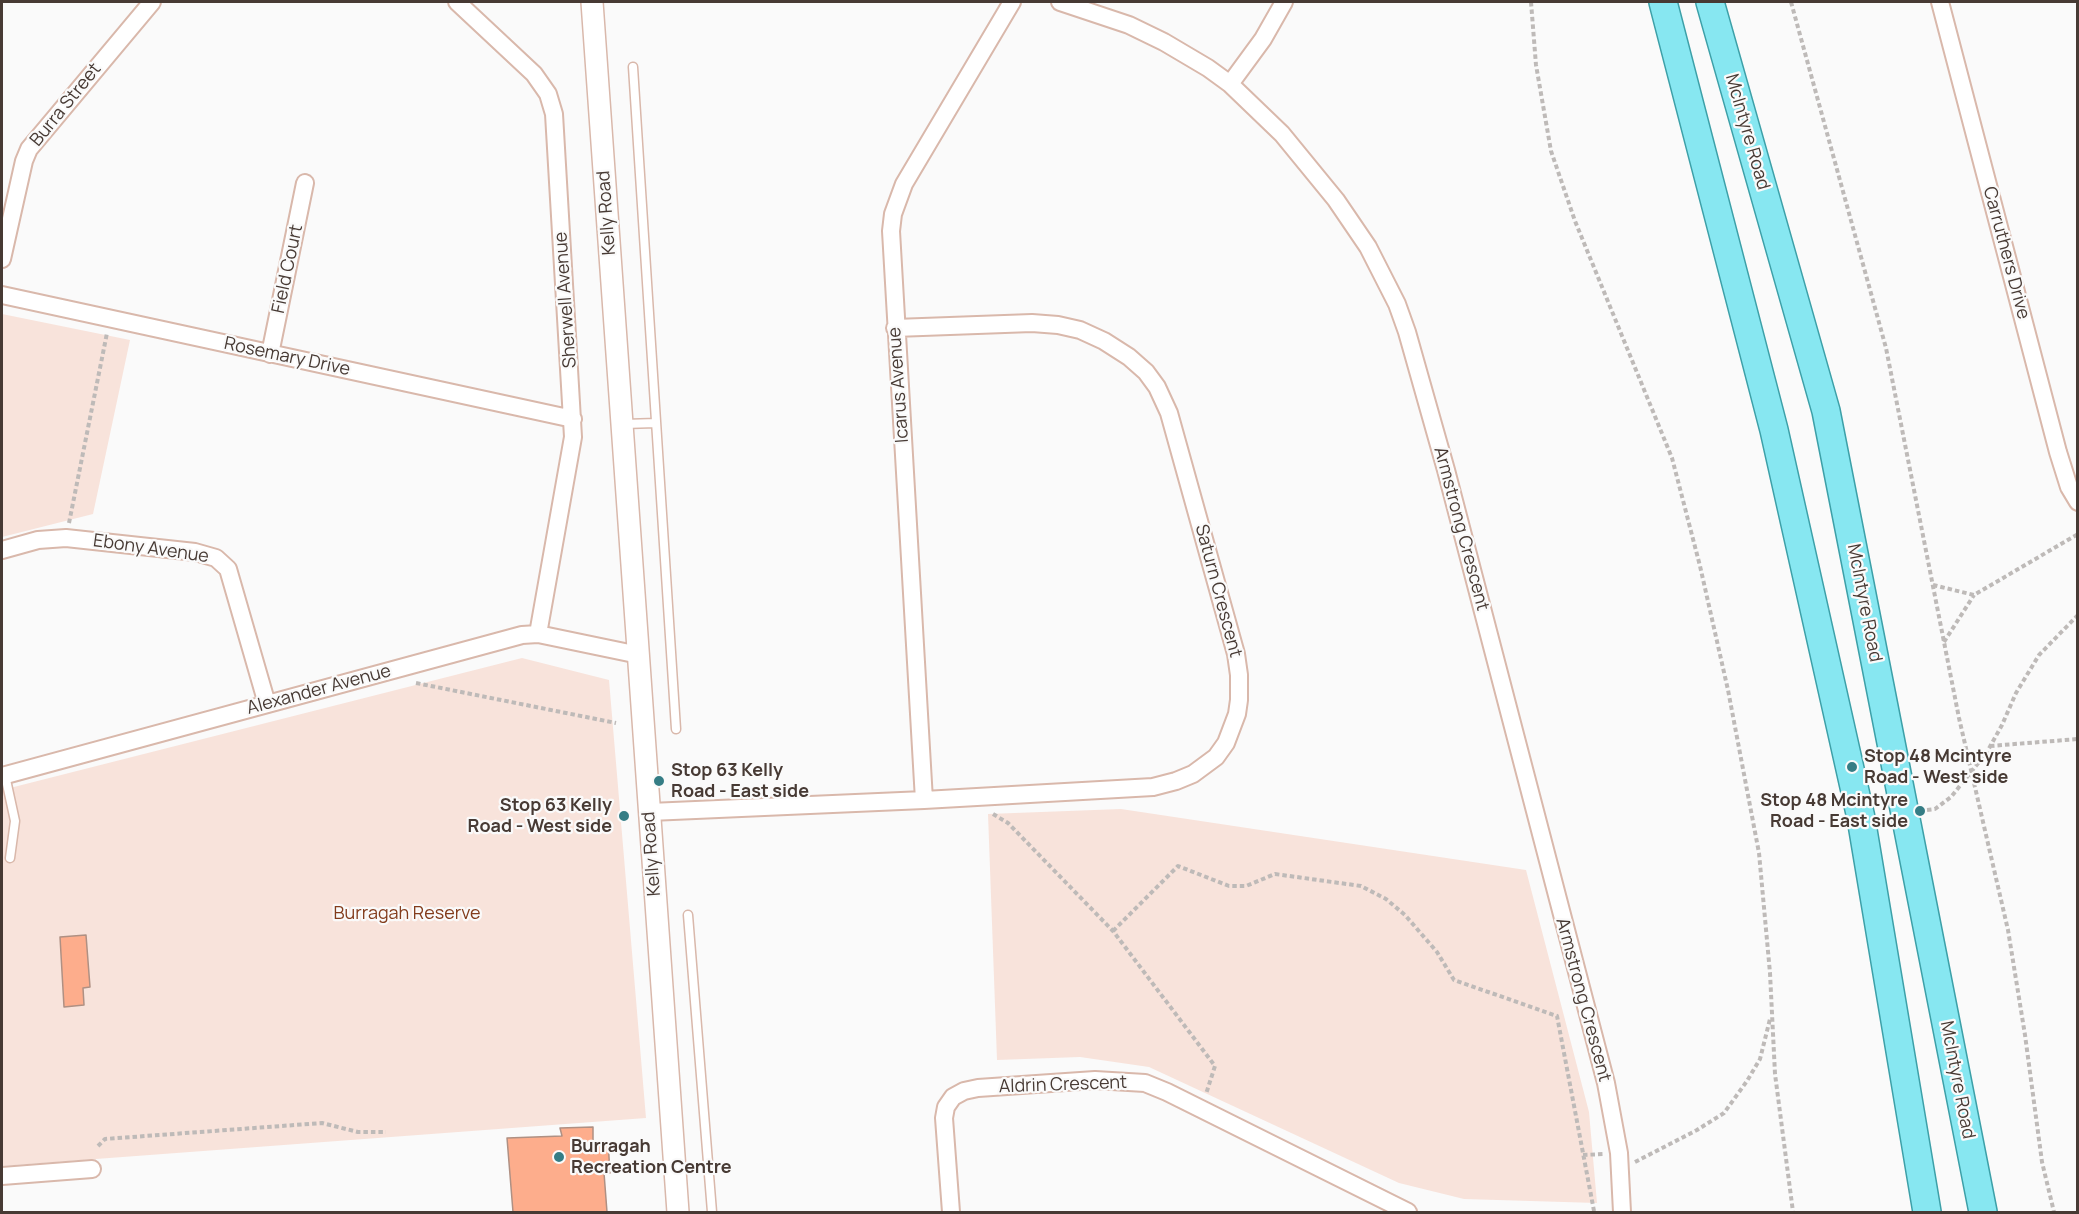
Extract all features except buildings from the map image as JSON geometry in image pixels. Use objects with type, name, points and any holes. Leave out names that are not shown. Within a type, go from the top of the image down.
[{"type":"main road","points":[[1663,2],[1774,430],[1861,818],[1927,1212]]},
{"type":"main road","name":"McIntyre Road","points":[[1710,2],[1826,411],[1983,1212]]},
{"type":"street","name":"Burra Street","points":[[2,259],[24,161],[29,149],[152,2]]},
{"type":"street","name":"Sherwell Avenue","points":[[458,2],[534,74],[548,94],[555,128],[573,419],[569,468],[538,634]]},
{"type":"street","name":"Kelly Road","points":[[592,2],[678,1212]]},
{"type":"street","name":"Icarus Avenue","points":[[924,800],[890,248],[893,214],[897,199],[933,132],[1012,2]]},
{"type":"street","name":"Armstrong Crescent","points":[[1060,2],[1129,26],[1164,42],[1230,84],[1256,107],[1294,148],[1354,224],[1381,270],[1407,332],[1446,470],[1606,1083],[1621,1169],[1622,1212]]},
{"type":"street","points":[[1230,84],[1263,39],[1284,2]]},
{"type":"street","name":"Carruthers Drive","points":[[1940,2],[2058,452],[2069,487],[2078,502]]},
{"type":"street","name":"Field Court","points":[[270,354],[305,183]]},
{"type":"street","name":"Rosemary Drive","points":[[2,295],[573,419]]},
{"type":"street","name":"Saturn Crescent","points":[[650,812],[924,800],[1153,786],[1176,781],[1193,774],[1216,757],[1226,743],[1237,714],[1239,700],[1236,654],[1169,413],[1164,399],[1146,372],[1129,357],[1104,341],[1080,330],[1058,325],[1032,323],[895,328]]},
{"type":"street","name":"Ebony Avenue","points":[[2,550],[38,540],[66,538],[195,552],[216,558],[228,569],[267,704]]},
{"type":"street","name":"Alexander Avenue","points":[[3,775],[522,635],[538,634],[639,655]]},
{"type":"street","name":"Aldrin Crescent","points":[[951,1212],[944,1118],[946,1107],[953,1097],[964,1091],[1057,1081],[1145,1083],[1408,1212]]},
{"type":"street","points":[[2,1176],[92,1169]]},
{"type":"lane","name":"Kelly Road","points":[[633,67],[676,729]]},
{"type":"lane","points":[[621,424],[656,423]]},
{"type":"lane","points":[[3,775],[15,821],[10,858]]},
{"type":"lane","points":[[688,915],[712,1212]]},
{"type":"path","points":[[1531,2],[1536,65],[1551,151],[1575,221],[1672,458],[1700,566],[1728,690],[1759,853],[1775,1074],[1793,1212]]},
{"type":"path","points":[[1791,2],[1886,348],[1971,771],[2008,930],[2042,1162],[2054,1212]]},
{"type":"path","points":[[66,538],[110,318]]},
{"type":"path","points":[[1944,642],[1974,595],[2078,534]]},
{"type":"path","points":[[1933,585],[1974,595]]},
{"type":"path","points":[[1920,811],[1935,809],[1951,797],[1990,746],[2016,693],[2039,655],[2078,615]]},
{"type":"path","points":[[411,682],[616,723]]},
{"type":"path","points":[[1990,746],[2078,739]]},
{"type":"path","points":[[971,797],[981,807],[1008,823],[1113,931],[1215,1066],[1202,1109]]},
{"type":"path","points":[[1113,931],[1179,866],[1229,886],[1246,886],[1275,874],[1361,886],[1386,899],[1405,915],[1437,952],[1454,980],[1557,1016],[1594,1211]]},
{"type":"path","points":[[1621,1169],[1697,1130],[1724,1113],[1760,1059],[1772,1009]]},
{"type":"path","points":[[98,1146],[105,1139],[322,1123],[358,1132],[386,1132]]},
{"type":"path","points":[[1583,1155],[1604,1154]]},
{"type":"green space","points":[[2,314],[130,340],[93,514],[2,537]]},
{"type":"green space","name":"Burragah Reserve","points":[[522,658],[609,680],[646,1118],[2,1166],[2,790]]},
{"type":"green space","points":[[1121,809],[1526,870],[1589,1112],[1597,1203],[1464,1199],[1399,1183],[1149,1067],[1080,1057],[997,1060],[988,814]]},
{"type":"place","name":"Stop 48 Mcintyre Road - West side","points":[[1852,767]]},
{"type":"place","name":"Stop 63 Kelly Road - East side","points":[[659,781]]},
{"type":"place","name":"Stop 48 Mcintyre Road - East side","points":[[1920,811]]},
{"type":"place","name":"Stop 63 Kelly Road - West side","points":[[624,816]]},
{"type":"place","name":"Burragah Recreation Centre","points":[[559,1157]]}]
